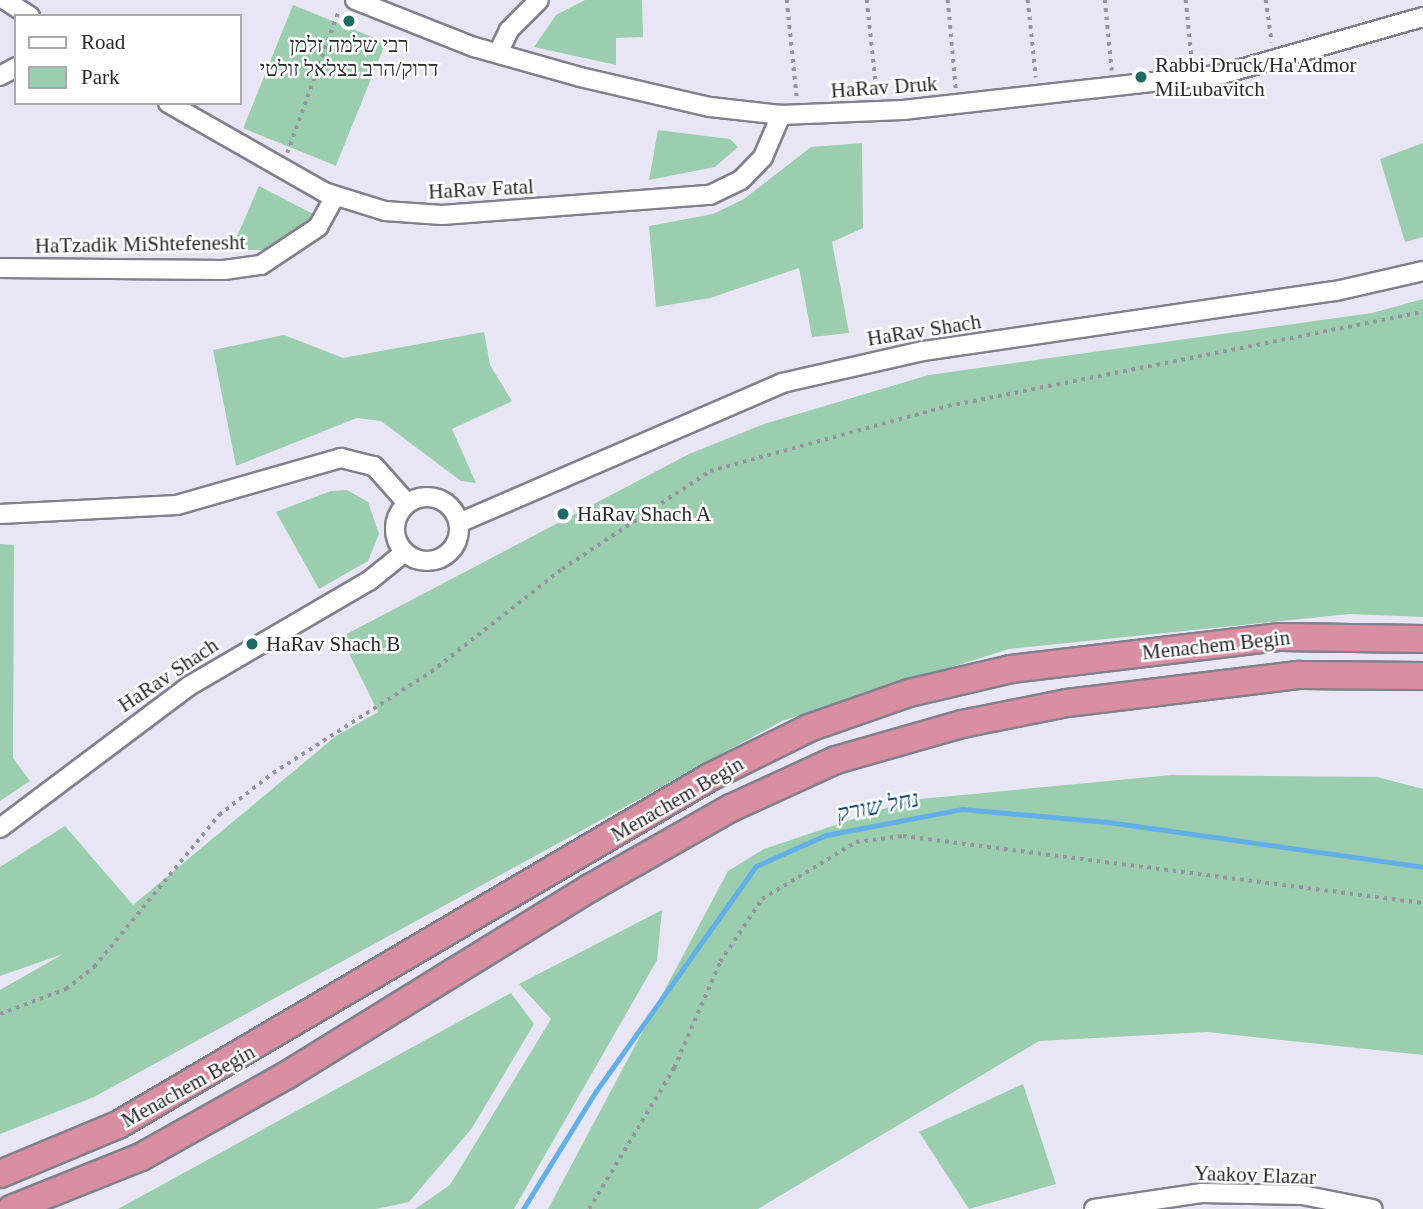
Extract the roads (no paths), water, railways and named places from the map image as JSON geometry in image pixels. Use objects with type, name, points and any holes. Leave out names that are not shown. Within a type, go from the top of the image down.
[{"type":"highway","name":"Menachem Begin","points":[[0,1174],[118,1125],[710,777],[809,728],[909,693],[1011,669],[1280,637],[1423,639]]},
{"type":"highway","name":"Menachem Begin","points":[[11,1209],[141,1157],[287,1075],[590,888],[731,808],[836,760],[962,724],[1067,703],[1300,674],[1389,673],[1423,676]]},
{"type":"highway","points":[[1389,673],[1423,683]]},
{"type":"street","points":[[5,0],[27,14]]},
{"type":"street","name":"HaRav Druk","points":[[355,0],[498,53],[677,100],[790,115],[878,112],[1194,78],[1275,64],[1423,17]]},
{"type":"street","points":[[498,53],[509,30],[539,0]]},
{"type":"street","points":[[1421,0],[1423,5]]},
{"type":"street","name":"HaRav Fatal","points":[[172,105],[280,171],[335,196],[385,211],[442,215],[710,195],[741,180],[763,157],[790,115]]},
{"type":"street","name":"HaTzadik MiShtefenesht","points":[[0,268],[224,270],[261,265],[318,227],[335,196]]},
{"type":"street","name":"HaRav Shach","points":[[459,523],[707,411],[794,380],[923,351],[1336,291],[1423,271]]},
{"type":"street","points":[[0,514],[177,505],[341,458],[374,466],[407,503]]},
{"type":"street","points":[[439,498],[459,523],[457,543],[443,557],[423,561],[405,552],[396,522],[407,503],[439,498]]},
{"type":"street","name":"HaRav Shach","points":[[0,828],[189,686],[385,571],[405,552]]},
{"type":"street","name":"Yaakov Elazar","points":[[1096,1209],[1202,1193],[1301,1195],[1373,1209]]},
{"type":"waterway","name":"נחל שורק","points":[[523,1209],[596,1091],[756,866],[826,835],[962,809],[1108,822],[1423,867]]},
{"type":"place","name":"רבי שלמה זלמן דרוק/הרב בצלאל זולטי","points":[[349,21]]},
{"type":"place","name":"Rabbi Druck/Ha'Admor MiLubavitch","points":[[1141,77]]},
{"type":"place","name":"HaRav Shach A","points":[[563,514]]},
{"type":"place","name":"HaRav Shach B","points":[[252,644]]}]
